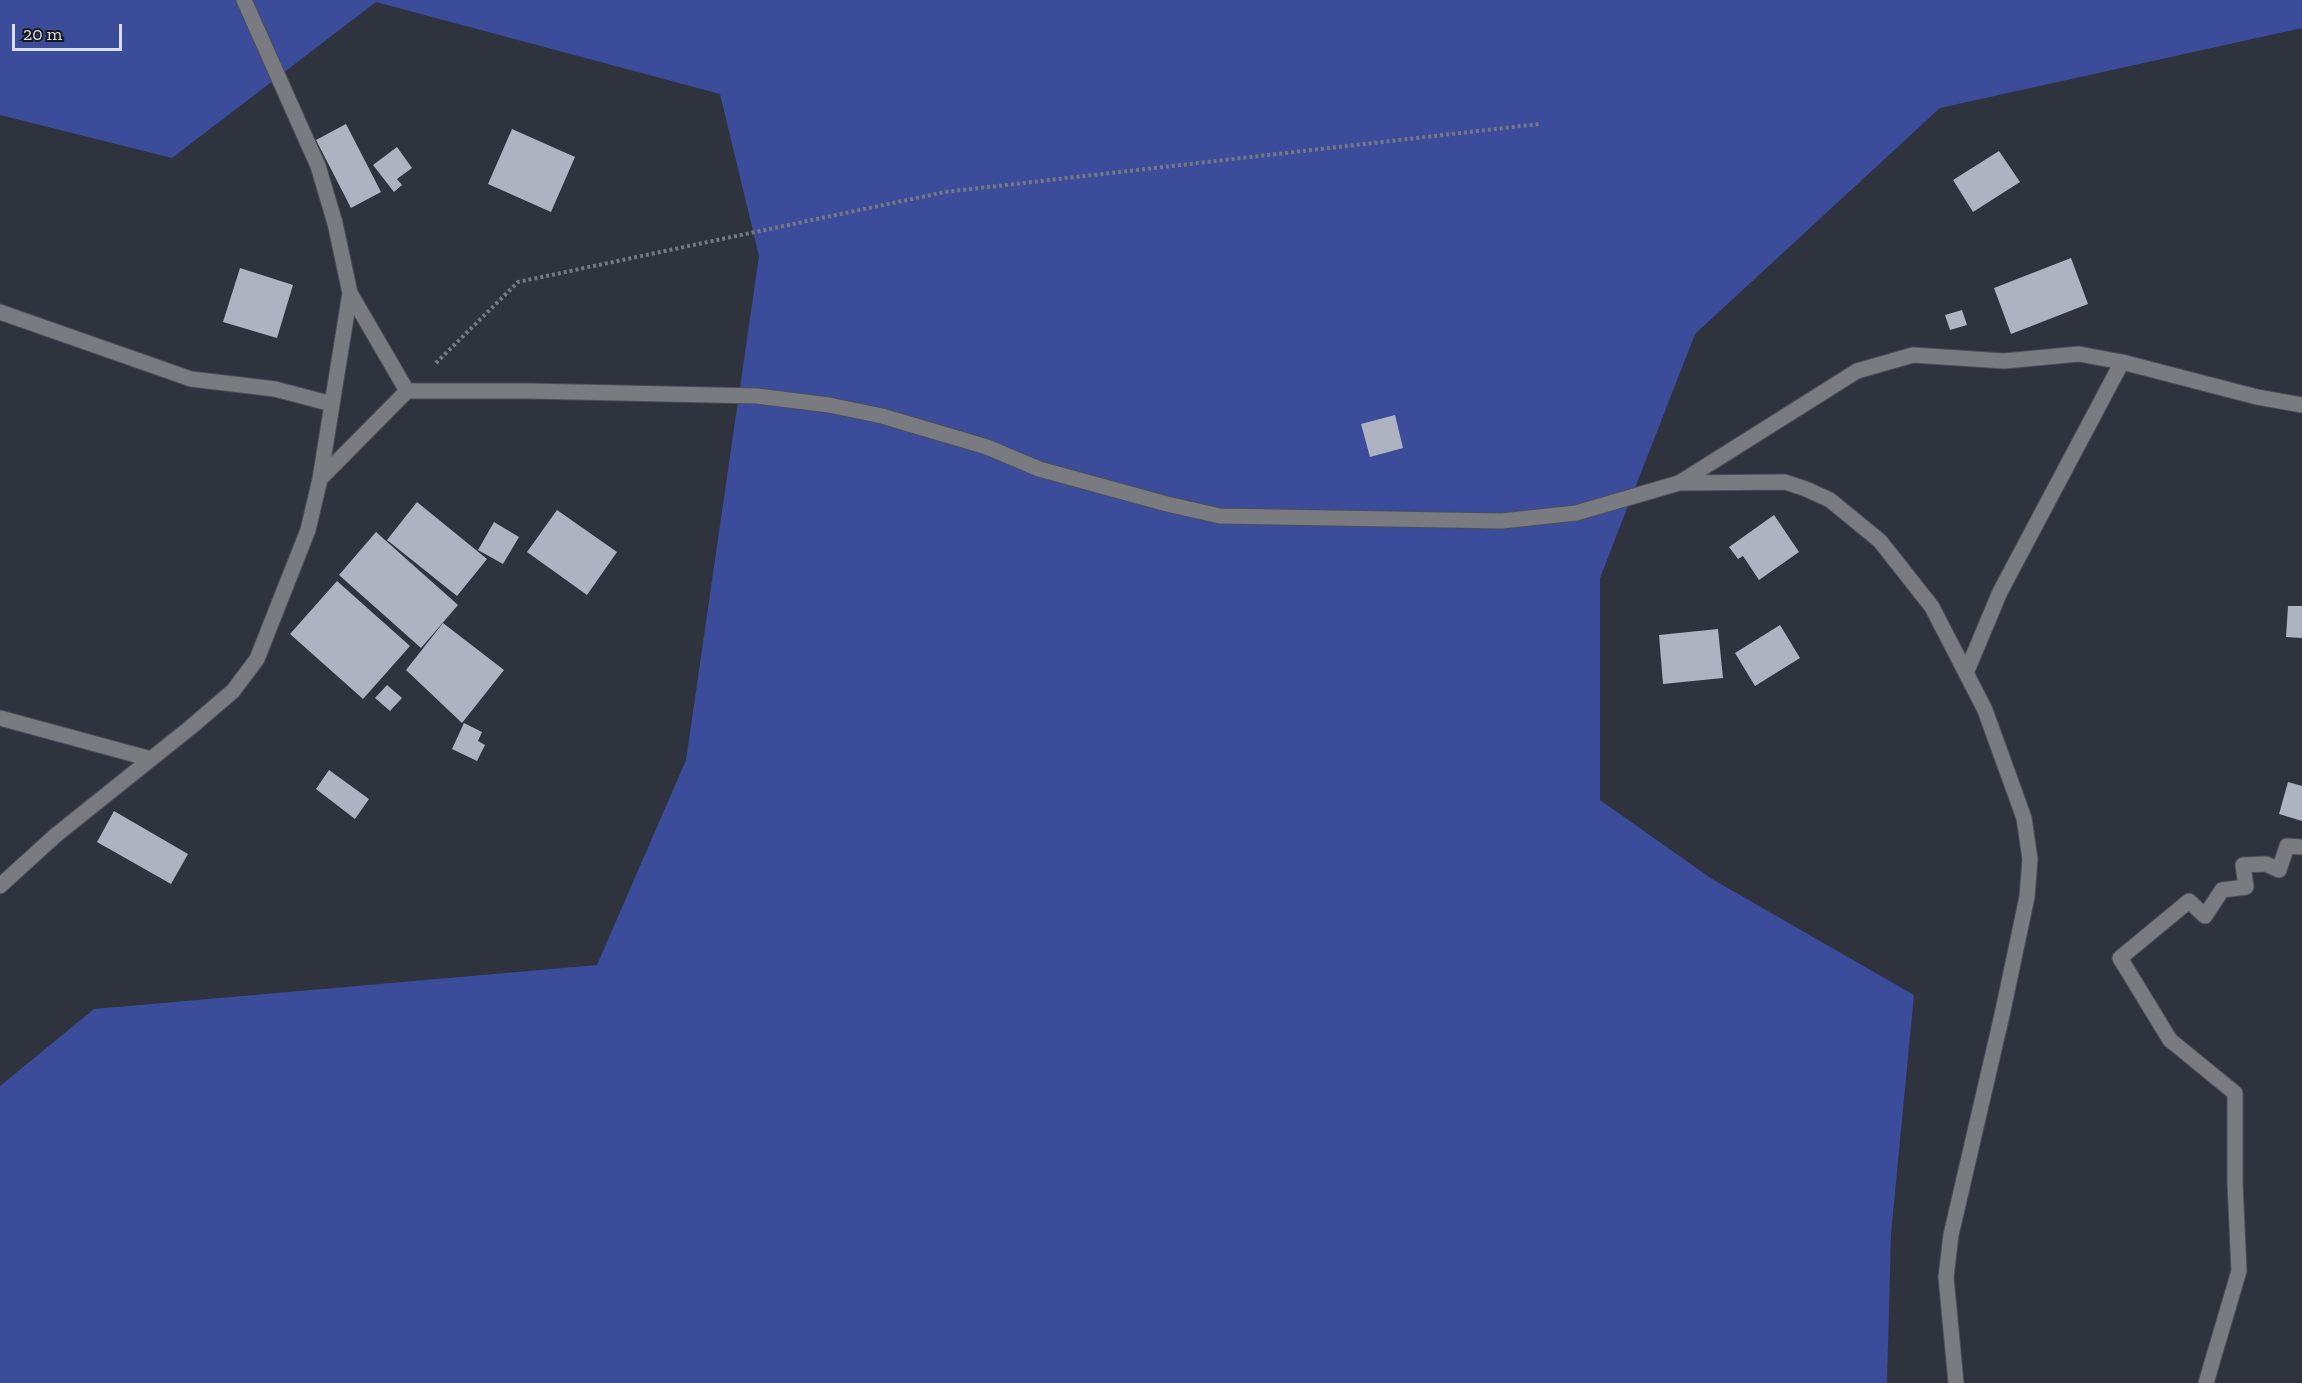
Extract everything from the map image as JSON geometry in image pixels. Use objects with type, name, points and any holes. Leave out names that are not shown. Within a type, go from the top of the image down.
[{"type":"street","points":[[244,0],[318,166],[335,223],[350,293],[407,392]]},
{"type":"street","points":[[0,886],[56,835],[233,691],[257,659],[308,530],[320,479],[350,293]]},
{"type":"street","points":[[0,312],[191,379],[275,389],[332,404]]},
{"type":"street","points":[[1679,483],[1857,371],[1913,355],[2004,361],[2079,354],[2122,362],[2257,397],[2302,405]]},
{"type":"street","points":[[1966,673],[2000,592],[2122,362]]},
{"type":"street","points":[[320,479],[407,392],[529,391],[757,396],[829,405],[882,416],[987,447],[1039,469],[1220,516],[1502,521],[1576,513],[1679,483],[1785,482],[1830,500],[1880,541],[1932,608],[1985,710],[2024,818],[2030,859],[2027,897],[1951,1235],[1946,1277],[1956,1383]]},
{"type":"street","points":[[0,718],[151,759]]},
{"type":"street","points":[[2206,1383],[2238,1271],[2235,1093],[2170,1040],[2120,958],[2189,901],[2205,916],[2222,890],[2246,887],[2243,865],[2266,864],[2279,870],[2288,846],[2302,847]]},
{"type":"path","points":[[407,392],[518,282],[945,192],[1539,124]]},
{"type":"shaded area","points":[[0,0],[2302,0],[2302,28],[1940,108],[1695,334],[1600,578],[1600,800],[1712,879],[1914,995],[1891,1234],[1887,1383],[0,1383],[0,1086],[94,1009],[597,965],[686,760],[759,256],[720,94],[376,2],[172,158],[0,115]]},
{"type":"building","points":[[346,124],[381,192],[351,208],[316,140]]},
{"type":"building","points":[[512,129],[575,157],[551,212],[488,184]]},
{"type":"building","points":[[397,147],[412,168],[397,179],[402,185],[394,192],[373,165]]},
{"type":"building","points":[[1999,151],[2020,182],[1973,212],[1953,180]]},
{"type":"building","points":[[2071,258],[2088,304],[2011,334],[1994,288]]},
{"type":"building","points":[[240,268],[293,285],[277,338],[223,322]]},
{"type":"building","points":[[1962,310],[1967,325],[1950,330],[1945,315]]},
{"type":"building","points":[[1395,415],[1403,448],[1370,457],[1361,424]]},
{"type":"building","points":[[417,502],[487,559],[457,596],[387,540]]},
{"type":"building","points":[[557,510],[617,552],[587,595],[527,552]]},
{"type":"building","points":[[1774,515],[1799,552],[1759,580],[1743,556],[1738,559],[1729,547]]},
{"type":"building","points":[[494,522],[519,537],[503,564],[478,550]]},
{"type":"building","points":[[376,532],[458,605],[421,648],[339,575]]},
{"type":"building","points":[[337,581],[410,646],[363,699],[290,634]]},
{"type":"building","points":[[2288,606],[2302,606],[2302,638],[2286,637]]},
{"type":"building","points":[[443,623],[504,670],[462,723],[406,670]]},
{"type":"building","points":[[1780,625],[1800,658],[1755,686],[1735,653]]},
{"type":"building","points":[[1718,629],[1723,678],[1663,684],[1659,635]]},
{"type":"building","points":[[387,685],[402,698],[390,711],[375,698]]},
{"type":"building","points":[[464,723],[482,732],[478,741],[485,745],[477,761],[452,749]]},
{"type":"building","points":[[329,770],[369,799],[355,819],[316,789]]},
{"type":"building","points":[[2288,782],[2302,786],[2302,821],[2279,814]]},
{"type":"building","points":[[114,811],[188,854],[171,884],[97,842]]}]
